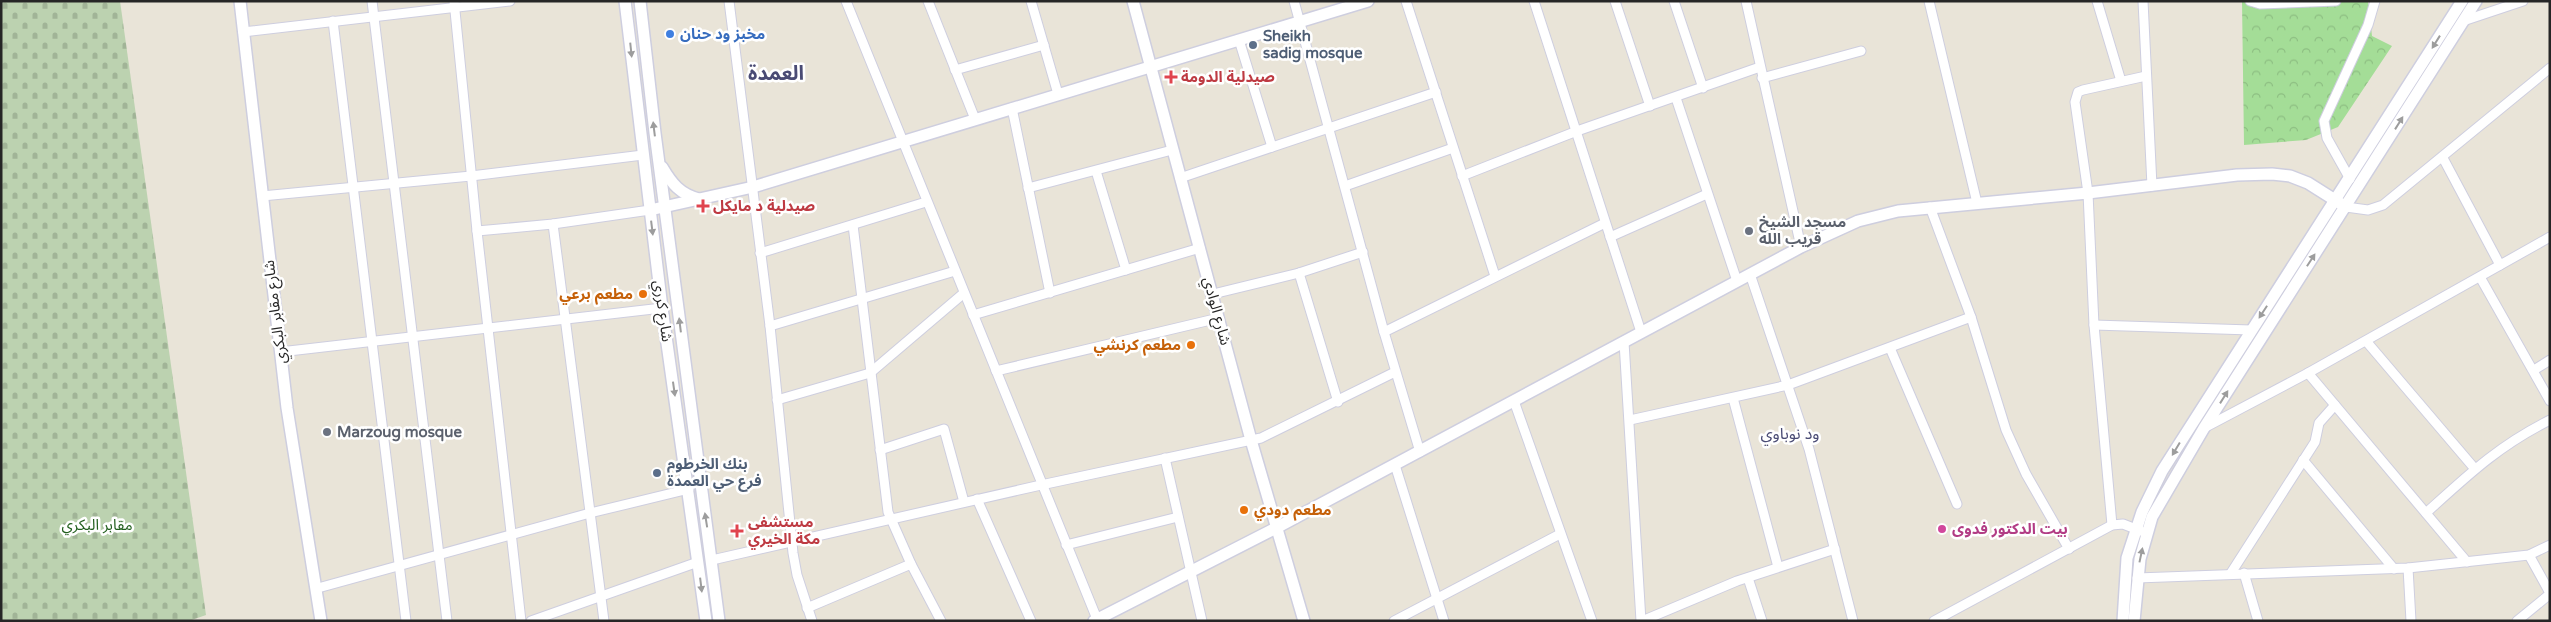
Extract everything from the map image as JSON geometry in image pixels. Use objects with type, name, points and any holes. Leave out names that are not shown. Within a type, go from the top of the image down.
[{"type":"main road","name":"شارع مقابر البكري","points":[[240,1],[280,352],[292,440],[318,588],[321,621]]},
{"type":"main road","name":"شارع كرري","points":[[625,1],[662,308],[706,621]]},
{"type":"main road","name":"شارع كرري","points":[[640,1],[659,164],[719,621]]},
{"type":"main road","name":"شارع الوادي","points":[[1133,1],[1251,440],[1304,621]]},
{"type":"main road","points":[[650,210],[753,187],[1368,1]]},
{"type":"main road","points":[[2134,621],[2141,531],[2152,517],[2341,204],[2350,179],[2462,1]]},
{"type":"main road","points":[[2123,621],[2127,558],[2141,531],[2162,471],[2251,330],[2341,204],[2476,1]]},
{"type":"main road","points":[[636,92],[650,90]]},
{"type":"main road","points":[[659,164],[676,188],[682,193],[701,200]]},
{"type":"main road","points":[[1096,620],[1420,452],[1800,247],[1858,221],[1898,211],[1930,207],[2272,174],[2290,176],[2308,183],[2341,204]]},
{"type":"street","points":[[372,1],[437,554],[447,621]]},
{"type":"street","points":[[243,32],[454,4],[510,1]]},
{"type":"street","points":[[729,1],[770,326],[792,541],[797,575],[812,621]]},
{"type":"street","points":[[846,1],[901,142],[996,370],[1096,620]]},
{"type":"street","points":[[928,1],[975,119]]},
{"type":"street","points":[[1031,1],[1058,94]]},
{"type":"street","points":[[1294,1],[1395,372],[1420,452]]},
{"type":"street","points":[[1406,1],[1495,276]]},
{"type":"street","points":[[1534,1],[1578,131],[1605,223],[1641,332]]},
{"type":"street","points":[[1615,1],[1650,106]]},
{"type":"street","points":[[1674,1],[1703,88]]},
{"type":"street","points":[[1746,1],[1800,247]]},
{"type":"street","points":[[1929,1],[1978,203]]},
{"type":"street","points":[[2098,1],[2121,81]]},
{"type":"street","points":[[2143,1],[2152,186]]},
{"type":"street","points":[[2250,1],[2260,4],[2336,1]]},
{"type":"street","points":[[2350,179],[2330,145],[2324,121],[2368,25],[2375,1]]},
{"type":"street","points":[[2463,21],[2523,1]]},
{"type":"street","points":[[454,4],[471,176],[521,621]]},
{"type":"street","points":[[333,21],[406,621]]},
{"type":"street","points":[[1239,40],[1272,147]]},
{"type":"street","points":[[955,70],[1044,45]]},
{"type":"street","points":[[1762,78],[1861,51]]},
{"type":"street","points":[[1462,176],[1578,131],[1760,67]]},
{"type":"street","points":[[2341,204],[2368,210],[2383,205],[2550,68]]},
{"type":"street","points":[[2112,525],[2094,325],[2088,193],[2075,96],[2083,90],[2146,76]]},
{"type":"street","points":[[1180,178],[1436,92]]},
{"type":"street","points":[[1676,98],[1737,281]]},
{"type":"street","points":[[1012,108],[1050,293]]},
{"type":"street","points":[[1345,186],[1453,148]]},
{"type":"street","points":[[1028,188],[1172,150]]},
{"type":"street","points":[[262,196],[471,176],[643,155]]},
{"type":"street","points":[[2442,158],[2500,265]]},
{"type":"street","points":[[1096,171],[1126,270]]},
{"type":"street","points":[[1610,237],[1707,194]]},
{"type":"street","points":[[760,253],[926,202]]},
{"type":"street","points":[[1930,207],[1972,317],[1998,407],[2016,452],[2069,549]]},
{"type":"street","points":[[477,231],[553,224],[650,210]]},
{"type":"street","points":[[1384,332],[1605,223]]},
{"type":"street","points":[[553,224],[604,621]]},
{"type":"street","points":[[853,225],[864,298],[870,373],[890,519],[941,621]]},
{"type":"street","points":[[2204,428],[2308,374],[2550,237]]},
{"type":"street","points":[[973,315],[1200,248]]},
{"type":"street","points":[[1213,294],[1299,273],[1363,252]]},
{"type":"street","points":[[770,326],[955,271]]},
{"type":"street","points":[[1299,273],[1338,402]]},
{"type":"street","points":[[1750,274],[1813,461],[1853,621]]},
{"type":"street","points":[[2480,277],[2550,401]]},
{"type":"street","points":[[777,400],[870,373],[964,293]]},
{"type":"street","points":[[280,352],[662,308]]},
{"type":"street","points":[[1630,420],[1788,385],[1972,317]]},
{"type":"street","points":[[996,370],[1219,318]]},
{"type":"street","points":[[2094,325],[2251,330]]},
{"type":"street","points":[[2366,341],[2474,469]]},
{"type":"street","points":[[1624,342],[1642,621],[1748,578],[1835,549]]},
{"type":"street","points":[[1890,348],[1957,504]]},
{"type":"street","points":[[2534,370],[2550,360]]},
{"type":"street","points":[[712,560],[977,499],[1251,440],[1276,432],[1395,372]]},
{"type":"street","points":[[2308,374],[2467,562]]},
{"type":"street","points":[[1733,398],[1778,567]]},
{"type":"street","points":[[1514,401],[1592,621]]},
{"type":"street","points":[[2231,573],[2315,442],[2319,423],[2335,405]]},
{"type":"street","points":[[2426,513],[2474,469],[2512,440],[2550,420]]},
{"type":"street","points":[[880,450],[944,429],[964,502]]},
{"type":"street","points":[[1165,458],[1202,621]]},
{"type":"street","points":[[2303,460],[2394,569]]},
{"type":"street","points":[[1395,465],[1444,621]]},
{"type":"street","points":[[318,588],[590,513],[688,489]]},
{"type":"street","points":[[977,499],[1031,621]]},
{"type":"street","points":[[1066,545],[1178,517]]},
{"type":"street","points":[[1934,621],[2112,525],[2123,524],[2141,531]]},
{"type":"street","points":[[1394,621],[1560,534]]},
{"type":"street","points":[[2137,578],[2231,573],[2408,568],[2529,555],[2550,546]]},
{"type":"street","points":[[2517,621],[2550,594],[2529,555]]},
{"type":"street","points":[[531,621],[600,595],[698,562]]},
{"type":"street","points":[[807,608],[911,564]]},
{"type":"street","points":[[2408,568],[2411,621]]},
{"type":"street","points":[[2244,573],[2258,621]]},
{"type":"street","points":[[1748,578],[1762,621]]},
{"type":"green space","name":"مقابر البكري","points":[[1,1],[120,1],[206,615],[189,621],[1,621]]},
{"type":"green space","points":[[2242,1],[2368,1],[2372,36],[2392,46],[2338,127],[2306,140],[2244,145]]},
{"type":"place","name":"مخبز ود حنان","points":[[670,34]]},
{"type":"place","name":"Sheikh sadig mosque","points":[[1253,45]]},
{"type":"place","name":"صيدلية الدومة","points":[[1171,77]]},
{"type":"place","name":"صيدلية د مايكل","points":[[703,206]]},
{"type":"place","name":"مسجد الشيخ قريب الله","points":[[1749,231]]},
{"type":"place","name":"مطعم برعي","points":[[643,294]]},
{"type":"place","name":"مطعم كرنشي","points":[[1191,345]]},
{"type":"place","name":"Marzoug mosque","points":[[327,432]]},
{"type":"place","name":"بنك الخرطوم فرع حي العمدة","points":[[657,473]]},
{"type":"place","name":"مطعم دودي","points":[[1244,510]]},
{"type":"place","name":"بيت الدكتور فدوى","points":[[1942,529]]},
{"type":"place","name":"مستشفى مكة الخيري","points":[[737,531]]},
{"type":"district","name":"العمدة","points":[[776,73]]},
{"type":"district","name":"ود نوباوي","points":[[1790,433]]}]
